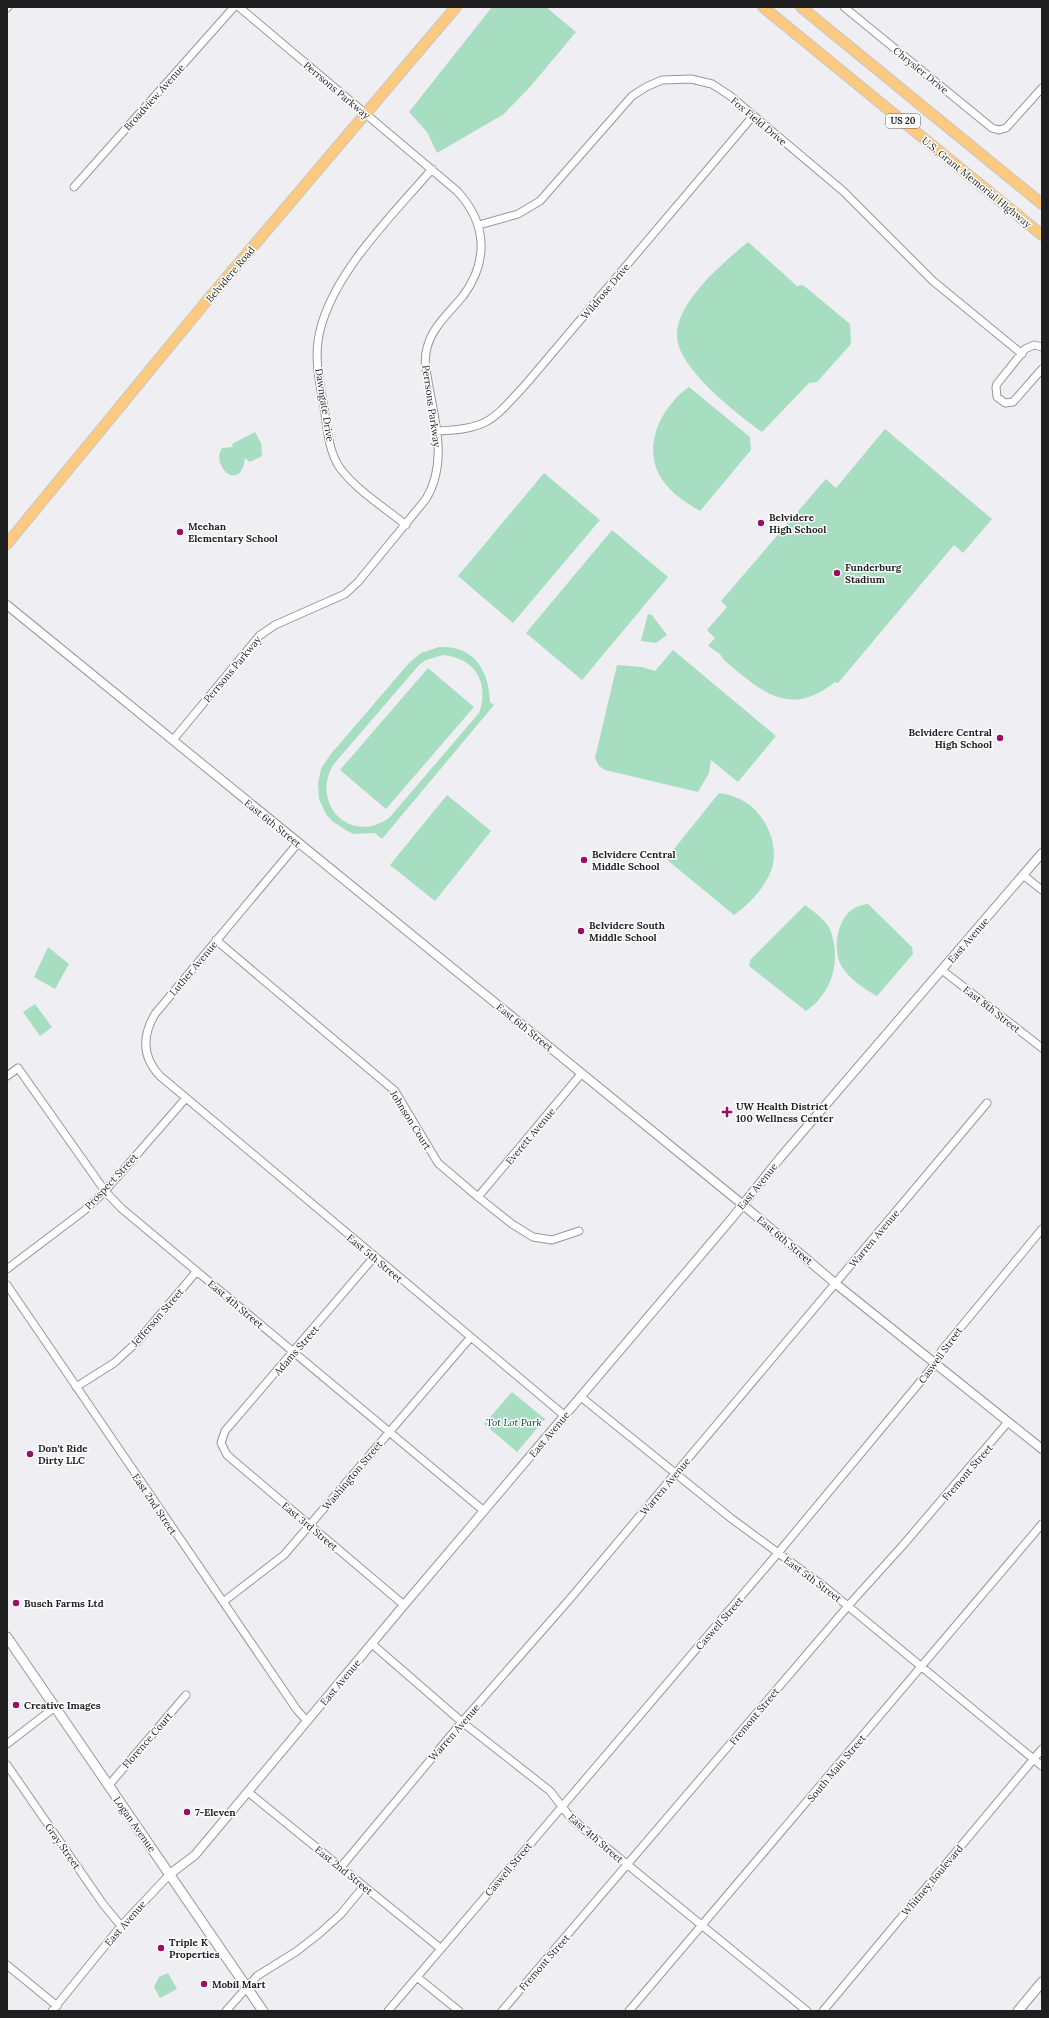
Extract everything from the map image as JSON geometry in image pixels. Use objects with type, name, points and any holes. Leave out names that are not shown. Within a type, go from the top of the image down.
[{"type":"main road","name":"Belvidere Road","points":[[7,544],[205,303],[456,7]]},
{"type":"main road","name":"U.S. Grant Memorial Highway","points":[[763,7],[1042,235]]},
{"type":"main road","name":"US 20","points":[[801,7],[1042,204]]},
{"type":"main road","name":"Logan Avenue","points":[[7,1637],[263,2011]]},
{"type":"main road","points":[[1018,2011],[1042,1982]]},
{"type":"street","name":"Broadview Avenue","points":[[74,187],[234,7]]},
{"type":"street","name":"Perrsons Parkway","points":[[173,740],[252,643],[274,625],[345,594],[358,582],[426,499],[434,485],[439,464],[437,431],[425,365],[426,348],[435,329],[463,296],[476,272],[481,252],[481,235],[479,225],[467,202],[432,169],[365,115],[239,7]]},
{"type":"street","name":"Chrysler Drive","points":[[844,7],[992,128],[999,130],[1010,126],[1042,88]]},
{"type":"street","name":"Fox Field Drive","points":[[479,225],[518,214],[540,201],[632,96],[654,83],[680,78],[702,81],[722,90],[754,116],[843,192],[933,281],[1022,354]]},
{"type":"street","name":"Wildrose Drive","points":[[437,431],[473,428],[483,425],[501,412],[754,116]]},
{"type":"street","name":"Dawngate Drive","points":[[406,525],[347,477],[335,458],[328,434],[318,367],[318,344],[323,321],[332,298],[348,271],[432,169]]},
{"type":"street","points":[[1042,347],[1031,345],[996,387],[995,392],[1004,403],[1013,402],[1042,369]]},
{"type":"street","name":"East 6th Street","points":[[7,605],[742,1204],[836,1284],[1042,1450]]},
{"type":"street","name":"Luther Avenue","points":[[186,1098],[154,1070],[146,1050],[145,1035],[155,1014],[298,843]]},
{"type":"street","name":"East Avenue","points":[[54,2008],[121,1926],[170,1874],[195,1855],[404,1605],[733,1217],[742,1204],[1042,853]]},
{"type":"street","points":[[1023,875],[1042,890]]},
{"type":"street","name":"Johnson Court","points":[[216,940],[395,1091],[438,1163],[478,1197],[512,1224],[533,1237],[552,1240],[579,1231]]},
{"type":"street","name":"East 8th Street","points":[[942,970],[1042,1048]]},
{"type":"street","name":"East 4th Street","points":[[7,1076],[18,1068],[105,1191],[121,1208],[484,1511]]},
{"type":"street","name":"Everett Avenue","points":[[478,1197],[581,1074]]},
{"type":"street","name":"Prospect Street","points":[[7,1269],[85,1210],[105,1191],[186,1098]]},
{"type":"street","name":"East 5th Street","points":[[186,1098],[470,1338],[565,1416]]},
{"type":"street","name":"Warren Avenue","points":[[341,1867],[462,1722],[569,1600],[987,1103]]},
{"type":"street","name":"Caswell Street","points":[[388,2011],[440,1948],[778,1553],[935,1364],[942,1350],[983,1298],[1042,1229]]},
{"type":"street","name":"Adams Street","points":[[221,1444],[225,1431],[374,1257]]},
{"type":"street","name":"Jefferson Street","points":[[76,1387],[114,1362],[137,1342],[196,1272]]},
{"type":"street","name":"East 2nd Street","points":[[7,1285],[297,1710],[307,1721]]},
{"type":"street","name":"Washington Street","points":[[223,1602],[284,1555],[470,1338]]},
{"type":"street","name":"East 5th Street","points":[[581,1397],[778,1553],[806,1572],[1042,1766]]},
{"type":"street","name":"Fremont Street","points":[[502,2011],[848,1606],[904,1544],[1008,1422]]},
{"type":"street","name":"East 3rd Street","points":[[221,1444],[226,1455],[404,1605]]},
{"type":"street","name":"South Main Street","points":[[629,2011],[702,1927],[1042,1524]]},
{"type":"street","name":"East 4th Street","points":[[372,1644],[462,1722],[550,1791],[571,1818],[702,1927],[807,2011]]},
{"type":"street","name":"Florence Court","points":[[108,1785],[186,1695]]},
{"type":"street","points":[[7,1744],[55,1707]]},
{"type":"street","name":"Whitney Boulevard","points":[[823,2011],[1042,1749]]},
{"type":"street","name":"Gray Street","points":[[7,1765],[103,1904],[121,1926]]},
{"type":"street","name":"East 2nd Street","points":[[248,1792],[440,1948]]},
{"type":"street","points":[[226,2011],[256,1976],[297,1951],[320,1933],[341,1914],[364,1886]]},
{"type":"street","points":[[7,1965],[54,2008]]},
{"type":"street","points":[[417,1977],[459,2011]]},
{"type":"green space","points":[[492,7],[546,7],[576,32],[530,87],[504,114],[437,153],[427,132],[409,112]]},
{"type":"green space","points":[[748,242],[797,286],[803,285],[850,324],[851,344],[817,382],[809,383],[762,432],[724,402],[697,375],[686,361],[679,348],[677,335],[679,322],[693,296],[715,271]]},
{"type":"green space","points":[[689,387],[750,437],[751,450],[700,511],[675,494],[668,487],[659,474],[654,461],[653,447],[661,420],[668,407]]},
{"type":"green space","name":"Funderburg Stadium","points":[[885,429],[992,519],[963,553],[954,545],[838,683],[835,682],[819,693],[803,699],[789,699],[776,696],[750,682],[724,660],[720,654],[708,646],[715,638],[707,630],[727,607],[721,601],[818,488],[826,479],[836,488]]},
{"type":"green space","points":[[255,432],[261,443],[262,456],[250,462],[245,458],[242,469],[238,474],[233,475],[228,473],[223,469],[220,462],[219,455],[222,448],[233,447],[232,444]]},
{"type":"green space","points":[[544,473],[600,520],[513,623],[458,576]]},
{"type":"green space","points":[[612,530],[668,577],[582,680],[526,633]]},
{"type":"green space","points":[[648,614],[652,615],[667,635],[656,643],[641,641]]},
{"type":"green space","points":[[439,647],[451,647],[462,650],[470,655],[483,670],[487,680],[490,702],[494,705],[382,839],[375,833],[354,834],[332,821],[326,814],[319,799],[318,783],[321,769],[330,755],[409,663],[421,653]],"holes":[[[443,655],[464,661],[471,667],[481,682],[483,692],[479,713],[390,817],[376,825],[362,827],[349,824],[339,817],[331,807],[327,794],[327,780],[333,765],[419,665],[426,660]]]},
{"type":"green space","points":[[673,650],[776,736],[738,782],[711,760],[709,773],[698,792],[605,770],[599,766],[595,758],[617,665],[642,667],[655,671]]},
{"type":"green space","points":[[428,668],[474,707],[386,809],[340,770]]},
{"type":"green space","points":[[719,793],[738,798],[746,802],[759,814],[769,831],[773,847],[773,865],[766,882],[752,900],[734,915],[666,859]]},
{"type":"green space","points":[[447,795],[491,831],[435,901],[390,865]]},
{"type":"green space","points":[[868,904],[912,947],[913,954],[877,996],[849,976],[842,967],[837,954],[838,933],[843,920],[851,910]]},
{"type":"green space","points":[[805,905],[827,924],[834,943],[835,954],[832,976],[828,986],[815,1004],[806,1011],[749,966],[750,960]]},
{"type":"green space","points":[[48,947],[69,964],[55,989],[34,977]]},
{"type":"green space","points":[[35,1004],[52,1027],[40,1036],[23,1012]]},
{"type":"green space","name":"Tot Lot Park","points":[[512,1392],[545,1419],[517,1452],[484,1424]]},
{"type":"green space","points":[[168,1973],[177,1989],[160,1998],[154,1987],[159,1977]]},
{"type":"place","name":"Belvidere High School","points":[[761,523]]},
{"type":"place","name":"Meehan Elementary School","points":[[180,532]]},
{"type":"place","name":"Funderburg Stadium","points":[[837,573]]},
{"type":"place","name":"Belvidere Central High School","points":[[1000,738]]},
{"type":"place","name":"Belvidere Central Middle School","points":[[584,860]]},
{"type":"place","name":"Belvidere South Middle School","points":[[581,931]]},
{"type":"place","name":"UW Health District 100 Wellness Center","points":[[727,1112]]},
{"type":"place","name":"Don’t Ride Dirty LLC","points":[[30,1454]]},
{"type":"place","name":"Busch Farms Ltd","points":[[16,1603]]},
{"type":"place","name":"Creative Images","points":[[16,1705]]},
{"type":"place","name":"7-Eleven","points":[[187,1812]]},
{"type":"place","name":"Triple K Properties","points":[[161,1948]]},
{"type":"place","name":"Mobil Mart","points":[[204,1984]]}]
